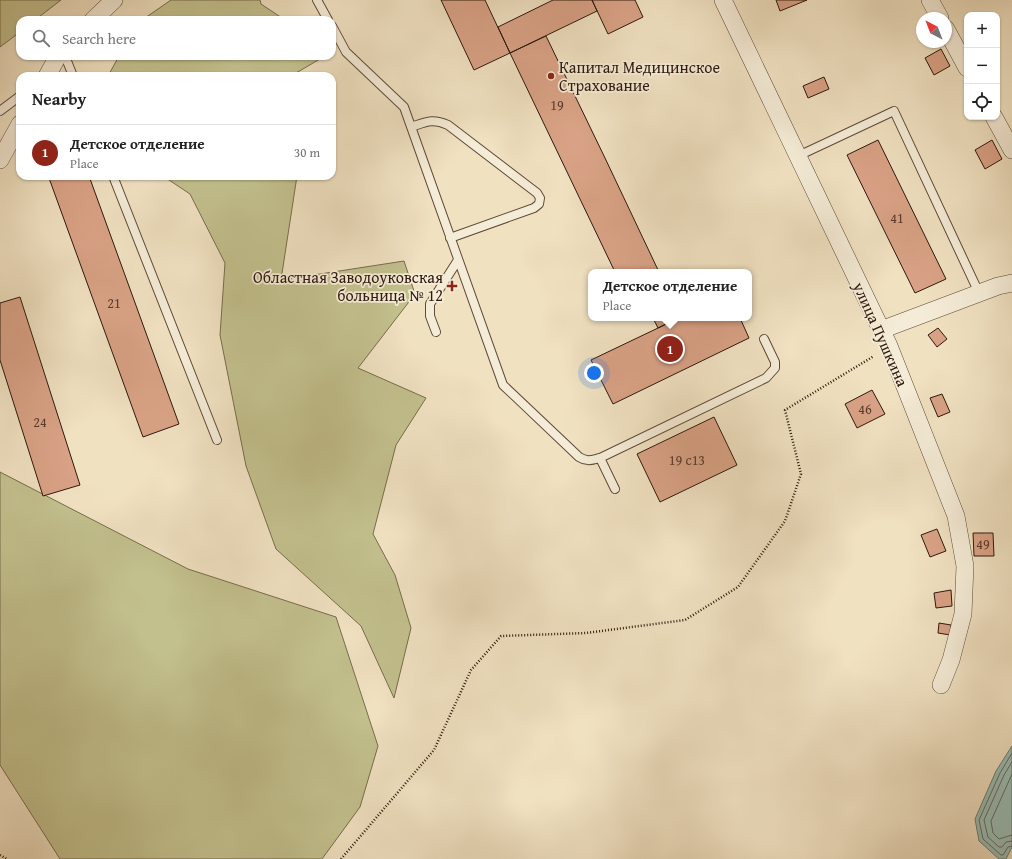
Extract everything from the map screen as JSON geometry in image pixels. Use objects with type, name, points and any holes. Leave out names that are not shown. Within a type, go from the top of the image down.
[{"type":"street","points":[[97,16],[114,0]]},
{"type":"street","name":"улица Пушкина","points":[[723,0],[889,346],[956,516],[965,566],[963,614],[941,685]]},
{"type":"street","points":[[930,0],[937,12]]},
{"type":"street","points":[[952,40],[964,62]]},
{"type":"street","points":[[49,72],[56,60]]},
{"type":"street","points":[[996,120],[1012,150]]},
{"type":"street","points":[[0,160],[16,131]]},
{"type":"street","points":[[881,330],[998,286],[1012,283]]},
{"type":"lane","points":[[317,0],[326,16]]},
{"type":"lane","points":[[336,33],[346,52],[404,108],[503,385],[579,457],[590,461],[600,458],[766,378],[775,368],[775,362],[764,338]]},
{"type":"lane","points":[[67,60],[71,72]]},
{"type":"lane","points":[[0,111],[16,99]]},
{"type":"lane","points":[[798,156],[894,111],[979,293]]},
{"type":"lane","points":[[411,127],[430,120],[448,125],[537,193],[540,198],[539,204],[534,208],[450,238]]},
{"type":"lane","points":[[115,180],[217,440]]},
{"type":"lane","points":[[436,332],[430,316],[430,304],[458,260]]},
{"type":"lane","points":[[600,458],[614,489]]},
{"type":"path","points":[[341,859],[434,750],[471,670],[501,636],[586,634],[685,620],[738,587],[785,521],[801,474],[785,410],[889,346]]},
{"type":"path","points":[[0,855],[7,859]]},
{"type":"shaded area","points":[[0,0],[61,0],[40,16],[16,16],[16,35],[0,47]]},
{"type":"shaded area","points":[[171,0],[260,0],[261,4],[279,16],[148,16]]},
{"type":"shaded area","points":[[117,60],[318,60],[298,72],[110,72]]},
{"type":"shaded area","points":[[169,180],[296,180],[281,280],[404,261],[415,294],[358,368],[426,398],[396,445],[373,534],[395,575],[411,628],[394,698],[361,626],[276,549],[246,466],[220,335],[225,263],[190,194]]},
{"type":"shaded area","points":[[0,472],[188,569],[336,617],[378,746],[360,807],[322,859],[60,859],[0,765]]},
{"type":"water","points":[[1012,746],[1012,847],[1006,859],[999,859],[979,841],[975,819],[996,771]]},
{"type":"building","points":[[441,0],[485,0],[510,53],[474,70]]},
{"type":"building","points":[[553,0],[592,0],[597,11],[510,53],[498,27]]},
{"type":"building","points":[[592,0],[635,0],[643,17],[608,34]]},
{"type":"building","points":[[776,0],[807,0],[780,11]]},
{"type":"building","points":[[546,36],[658,269],[614,269],[510,53]]},
{"type":"building","points":[[941,49],[950,66],[934,75],[925,58]]},
{"type":"building","points":[[824,77],[829,89],[808,98],[803,86]]},
{"type":"building","points":[[878,140],[946,279],[915,293],[847,155]]},
{"type":"building","points":[[992,140],[1002,159],[985,169],[975,150]]},
{"type":"building","points":[[50,180],[90,180],[179,424],[143,437]]},
{"type":"building","points":[[20,297],[80,485],[43,496],[0,360],[0,303]]},
{"type":"building","points":[[654,321],[670,322],[658,328]]},
{"type":"building","points":[[673,321],[741,321],[749,338],[613,404],[591,360]]},
{"type":"building","points":[[938,328],[947,339],[937,347],[928,335]]},
{"type":"building","points":[[872,390],[885,414],[857,428],[845,404]]},
{"type":"building","points":[[942,394],[950,412],[938,417],[930,398]]},
{"type":"building","points":[[714,417],[737,465],[660,502],[637,454]]},
{"type":"building","points":[[937,529],[946,551],[930,557],[921,535]]},
{"type":"building","points":[[973,533],[993,533],[994,556],[974,556]]},
{"type":"building","points":[[951,590],[952,606],[936,608],[934,593]]},
{"type":"building","points":[[939,623],[951,625],[950,635],[938,633]]},
{"type":"place","name":"Капитал Медицинское Страхование","points":[[551,76]]},
{"type":"place","name":"Областная Заводоуковская больница № 12","points":[[452,286]]},
{"type":"place","name":"Детское отделение","points":[[670,349]]}]
